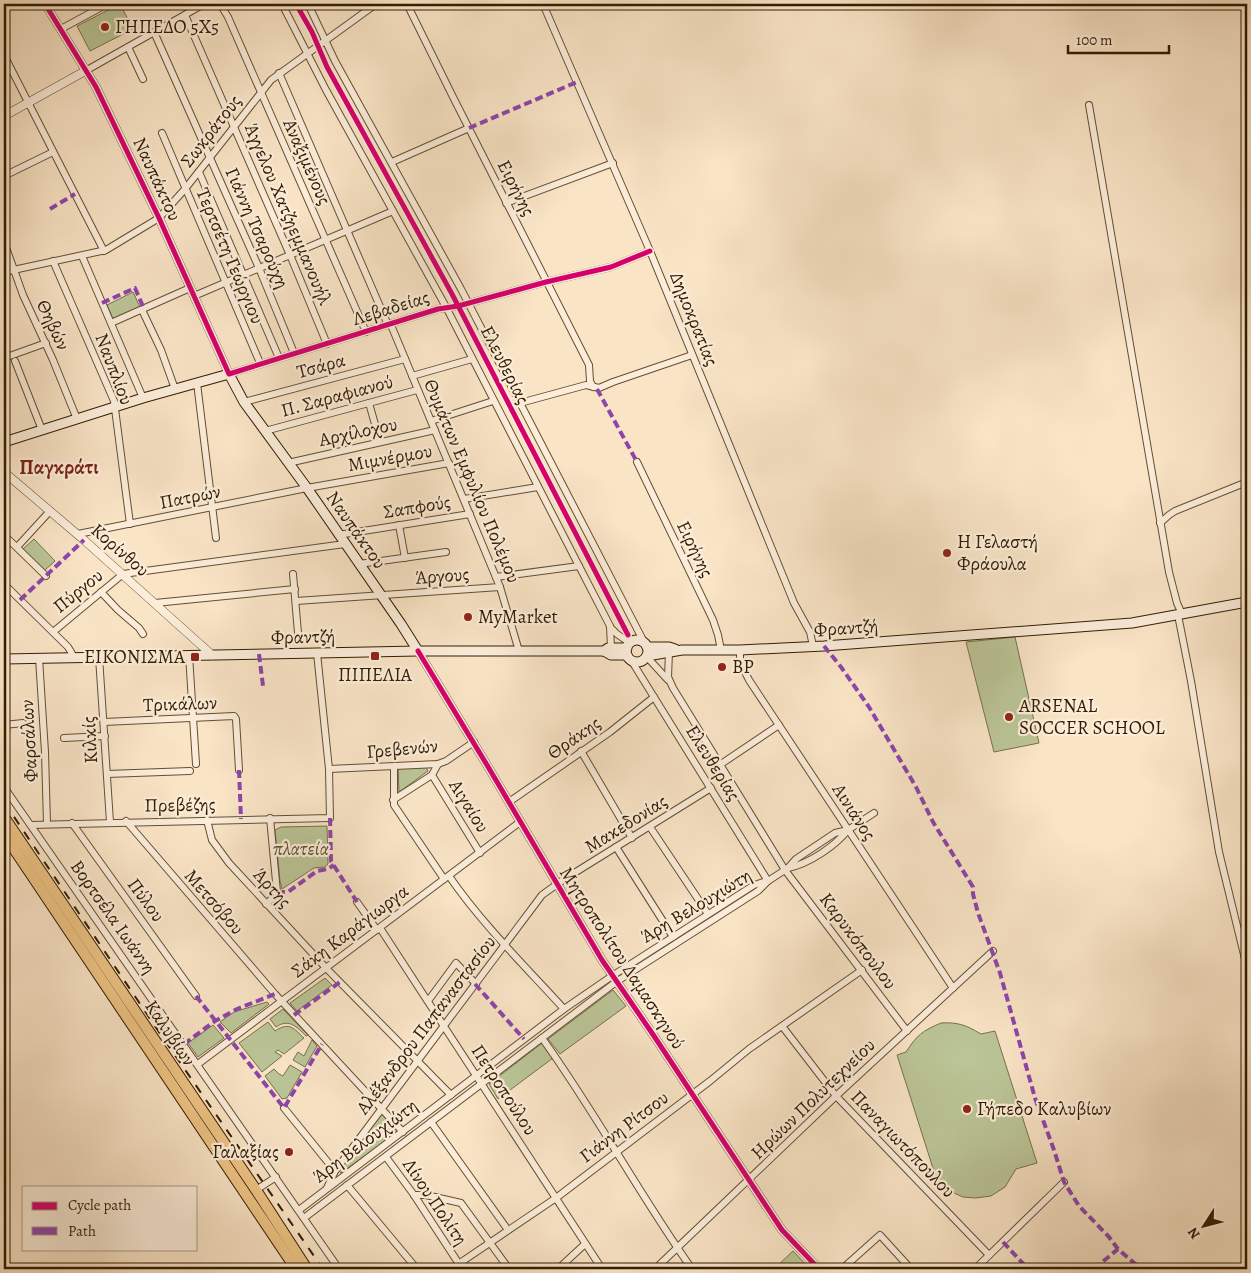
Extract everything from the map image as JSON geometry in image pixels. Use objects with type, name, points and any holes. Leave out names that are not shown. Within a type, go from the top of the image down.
[{"type":"main road","name":"Λεβαδείας","points":[[4,442],[143,398],[229,374]]},
{"type":"main road","name":"Ναυπάκτου","points":[[229,374],[244,402],[307,488],[418,651]]},
{"type":"main road","name":"Φραντζή","points":[[4,656],[39,658],[418,651],[607,650],[612,655],[629,652],[636,640],[647,651],[669,647],[673,651],[740,650],[1132,623],[1247,602]]},
{"type":"main road","points":[[629,652],[638,662],[647,651]]},
{"type":"main road","name":"Καλυβίων","points":[[4,817],[256,1190],[307,1269]]},
{"type":"main road","name":"Καλυβίων","points":[[4,834],[296,1269]]},
{"type":"street","name":"Ναυπάκτου","points":[[45,4],[87,70],[107,108],[229,374]]},
{"type":"street","points":[[61,29],[107,4]]},
{"type":"street","points":[[4,116],[204,4]]},
{"type":"street","name":"Αναξιμένους","points":[[220,4],[228,17],[366,332]]},
{"type":"street","name":"Ελευθερίας","points":[[282,4],[326,90],[446,308],[610,626],[629,652],[654,697],[768,881]]},
{"type":"street","name":"Ελευθερίας","points":[[308,4],[335,61],[468,303],[647,651],[670,683],[786,869]]},
{"type":"street","name":"Σωκράτους","points":[[4,272],[104,251],[114,247],[159,218],[199,172],[260,92],[279,73],[376,4]]},
{"type":"street","name":"Ειρήνης","points":[[408,4],[468,128],[589,365],[590,381],[593,387]]},
{"type":"street","name":"Δημοκρατίας","points":[[543,4],[613,163],[794,603],[810,632],[813,646]]},
{"type":"street","name":"Άγγελου Χατζηεμμανουήλ","points":[[185,15],[327,344]]},
{"type":"street","name":"Γιάννη Τσαρούχη","points":[[154,32],[259,268],[294,353]]},
{"type":"street","points":[[128,47],[143,78]]},
{"type":"street","points":[[4,56],[104,251]]},
{"type":"street","name":"Θυμάτων Εμφυλίου Πολέμου","points":[[279,73],[464,498],[500,587],[519,651]]},
{"type":"street","points":[[1089,105],[1160,523],[1169,572],[1180,614],[1219,852],[1247,967]]},
{"type":"street","points":[[392,162],[468,128]]},
{"type":"street","name":"Τερτσέτη Γεώργιου","points":[[162,133],[260,363]]},
{"type":"street","points":[[4,176],[53,152]]},
{"type":"street","points":[[506,203],[613,163]]},
{"type":"street","points":[[199,172],[279,358]]},
{"type":"street","points":[[110,323],[192,292],[226,282],[393,211]]},
{"type":"street","name":"Θηβών","points":[[4,242],[13,270],[46,343],[77,419]]},
{"type":"street","name":"Λεβαδείας","points":[[229,374],[260,363],[446,308],[620,264],[650,251]]},
{"type":"street","points":[[82,256],[143,398]]},
{"type":"street","name":"Ναυπλίου","points":[[53,261],[116,407],[130,524]]},
{"type":"street","points":[[142,310],[163,354],[175,389]]},
{"type":"street","points":[[4,358],[46,343]]},
{"type":"street","points":[[520,403],[586,385],[602,388],[613,382],[692,355]]},
{"type":"street","points":[[412,376],[472,358]]},
{"type":"street","name":"Τσάρα","points":[[244,402],[405,359]]},
{"type":"street","points":[[15,361],[42,430]]},
{"type":"street","points":[[197,383],[216,538]]},
{"type":"street","name":"Π. Σαραφιανού","points":[[266,431],[417,390]]},
{"type":"street","points":[[431,421],[494,401]]},
{"type":"street","points":[[369,403],[380,442]]},
{"type":"street","name":"Αρχίλοχου","points":[[288,463],[435,430]]},
{"type":"street","name":"Ειρήνης","points":[[637,462],[712,620],[721,650]]},
{"type":"street","name":"Μιμνέρμου","points":[[307,488],[449,463]]},
{"type":"street","name":"Κορίνθου","points":[[4,472],[78,534],[212,655]]},
{"type":"street","points":[[1160,523],[1175,511],[1247,482]]},
{"type":"street","points":[[464,498],[538,487]]},
{"type":"street","name":"Πατρών","points":[[78,534],[307,488]]},
{"type":"street","points":[[17,547],[50,511]]},
{"type":"street","name":"Σαπφούς","points":[[338,534],[470,514]]},
{"type":"street","points":[[399,525],[405,558]]},
{"type":"street","points":[[4,535],[46,576]]},
{"type":"street","points":[[123,574],[345,544]]},
{"type":"street","points":[[359,564],[446,552]]},
{"type":"street","points":[[496,577],[579,566]]},
{"type":"street","name":"Πύργου","points":[[53,632],[123,574]]},
{"type":"street","points":[[294,574],[298,633]]},
{"type":"street","points":[[4,584],[70,649],[74,657]]},
{"type":"street","name":"Άργους","points":[[296,601],[500,587]]},
{"type":"street","points":[[155,603],[295,589]]},
{"type":"street","points":[[101,592],[143,634]]},
{"type":"street","name":"Ελευθερίας","points":[[607,650],[610,626]]},
{"type":"street","name":"Αινιάνος","points":[[740,650],[742,669],[952,988]]},
{"type":"street","name":"Μητροπολίτου Δαμασκηνού","points":[[418,651],[614,979],[782,1230],[819,1269]]},
{"type":"street","name":"Ελευθερίας","points":[[670,683],[668,669],[673,651]]},
{"type":"street","points":[[317,653],[329,769]]},
{"type":"street","points":[[189,655],[196,764]]},
{"type":"street","name":"Κιλκίς","points":[[99,657],[110,822]]},
{"type":"street","name":"Φαρσάλων","points":[[39,658],[46,752],[47,824]]},
{"type":"street","name":"Θράκης","points":[[509,802],[610,732],[654,697]]},
{"type":"street","name":"Τρικάλων","points":[[104,722],[234,716],[236,719],[240,770]]},
{"type":"street","points":[[4,725],[23,723]]},
{"type":"street","points":[[721,764],[779,725]]},
{"type":"street","points":[[64,738],[105,736]]},
{"type":"street","name":"Γρεβενών","points":[[329,769],[438,764],[446,761],[474,742]]},
{"type":"street","points":[[581,752],[632,838]]},
{"type":"street","points":[[393,800],[432,775],[437,769],[438,764]]},
{"type":"street","points":[[394,767],[394,805],[447,878],[564,1009]]},
{"type":"street","name":"Πρεβέζης","points":[[31,825],[126,821],[330,818],[329,769]]},
{"type":"street","points":[[107,774],[190,771]]},
{"type":"street","name":"Αιγαίου","points":[[432,775],[480,852]]},
{"type":"street","name":"Βορτσέλα Ιωάννη","points":[[4,787],[339,1269]]},
{"type":"street","name":"Μακεδονίας","points":[[556,884],[711,788]]},
{"type":"street","points":[[768,881],[786,869],[801,866],[840,840],[848,830],[874,813]]},
{"type":"street","points":[[266,904],[276,896],[277,892],[270,818]]},
{"type":"street","name":"Άρτης","points":[[208,820],[210,833],[218,848],[266,904],[451,1095]]},
{"type":"street","name":"Μετσόβου","points":[[126,821],[281,1001],[403,1132]]},
{"type":"street","name":"Σάκη Καράγιωργα","points":[[198,1064],[520,822]]},
{"type":"street","name":"Πύλου","points":[[72,823],[196,996]]},
{"type":"street","points":[[650,827],[708,914]]},
{"type":"street","points":[[616,848],[673,937]]},
{"type":"street","name":"Καρυκόπουλου","points":[[786,869],[906,1031]]},
{"type":"street","name":"Άρη Βελουχιώτη","points":[[304,1218],[542,1038],[614,979],[708,914],[754,885],[768,881]]},
{"type":"street","name":"Άρη Βελουχιώτη","points":[[299,1210],[564,1009],[758,892],[768,881]]},
{"type":"street","name":"Αλέξανδρου Παπαναστασίου","points":[[327,1189],[335,1171],[417,1060],[542,895],[556,884]]},
{"type":"street","name":"Πετροπούλου","points":[[357,902],[428,1001],[602,1269]]},
{"type":"street","name":"Ηρώων Πολυτεχνείου","points":[[655,1269],[836,1096],[993,951]]},
{"type":"street","points":[[428,1001],[456,962],[476,984]]},
{"type":"street","name":"Γιάννη Ρίτσου","points":[[451,1269],[556,1198],[750,1049],[862,970]]},
{"type":"street","name":"Παναγιωτόπουλου","points":[[782,1026],[836,1096],[989,1255]]},
{"type":"street","points":[[542,1038],[579,1090],[692,1269]]},
{"type":"street","points":[[284,1108],[335,1171]]},
{"type":"street","points":[[431,1122],[508,1230]]},
{"type":"street","name":"Λίνου Πολίτη","points":[[386,1156],[459,1264]]},
{"type":"street","points":[[256,1190],[276,1177]]},
{"type":"street","points":[[975,1269],[1064,1182]]},
{"type":"street","points":[[348,1185],[417,1269]]},
{"type":"street","points":[[414,1195],[426,1195],[460,1203],[508,1269]]},
{"type":"street","points":[[842,1269],[880,1235],[912,1269]]},
{"type":"street","points":[[558,1269],[585,1244]]},
{"type":"green space","name":"ΓΗΠΕΔΟ 5X5","points":[[120,4],[133,29],[90,51],[77,26]]},
{"type":"green space","points":[[133,292],[140,307],[113,319],[107,305]]},
{"type":"green space","points":[[34,539],[55,561],[44,571],[22,550]]},
{"type":"green space","name":"ARSENAL SOCCER SCHOOL","points":[[1015,637],[1039,743],[994,752],[966,642]]},
{"type":"green space","points":[[425,765],[428,771],[399,792],[398,766]]},
{"type":"green space","name":"πλατεία","points":[[327,826],[328,864],[325,867],[314,868],[282,889],[275,830],[281,827]]},
{"type":"green space","points":[[325,978],[332,985],[297,1011],[290,1003]]},
{"type":"green space","points":[[613,990],[626,1006],[560,1054],[548,1039]]},
{"type":"green space","points":[[267,1002],[269,1004],[231,1033],[220,1022],[234,1012]]},
{"type":"green space","points":[[283,1009],[308,1035],[306,1036],[296,1027],[285,1023],[276,1027],[270,1019]]},
{"type":"green space","points":[[268,1022],[275,1031],[288,1026],[304,1038],[284,1054],[278,1050],[275,1052],[282,1056],[262,1072],[239,1043]]},
{"type":"green space","name":"Γήπεδο Καλυβίων","points":[[941,1023],[962,1025],[981,1034],[995,1031],[1037,1163],[1016,1169],[1005,1187],[991,1196],[963,1197],[952,1192],[942,1184],[938,1184],[897,1055],[906,1052],[913,1041],[924,1031]]},
{"type":"green space","points":[[213,1025],[224,1038],[198,1057],[188,1043]]},
{"type":"green space","points":[[312,1040],[317,1046],[305,1067],[293,1060],[298,1052],[304,1056]]},
{"type":"green space","points":[[542,1043],[553,1058],[498,1099],[489,1084]]},
{"type":"green space","points":[[290,1065],[302,1072],[287,1098],[282,1099],[265,1076],[274,1069],[283,1076]]},
{"type":"green space","points":[[382,1113],[399,1131],[341,1173],[339,1171]]},
{"type":"green space","points":[[793,1251],[810,1269],[774,1269]]},
{"type":"railway","points":[[4,802],[161,1035],[323,1269]]},
{"type":"marked path","points":[[469,128],[577,82]]},
{"type":"marked path","points":[[50,209],[75,194]]},
{"type":"marked path","points":[[102,303],[135,288],[144,309]]},
{"type":"marked path","points":[[597,389],[637,462]]},
{"type":"marked path","points":[[20,600],[84,540]]},
{"type":"marked path","points":[[824,646],[869,707],[916,787],[933,822],[973,887],[978,913],[1000,973],[1035,1098],[1064,1182],[1079,1206],[1118,1249],[1141,1269]]},
{"type":"marked path","points":[[259,654],[263,686]]},
{"type":"marked path","points":[[239,770],[241,819]]},
{"type":"marked path","points":[[330,818],[331,861],[357,902]]},
{"type":"marked path","points":[[277,892],[288,892],[317,871],[328,869],[334,865]]},
{"type":"marked path","points":[[294,1015],[340,982]]},
{"type":"marked path","points":[[475,984],[524,1039]]},
{"type":"marked path","points":[[184,1044],[215,1021],[237,1009],[275,994]]},
{"type":"marked path","points":[[196,996],[284,1108],[322,1044]]},
{"type":"marked path","points":[[1003,1242],[1028,1269]]},
{"type":"marked path","points":[[1094,1269],[1118,1249]]},
{"type":"cycle path","points":[[45,4],[96,87],[159,218],[229,374],[438,309],[458,306],[546,282],[611,267],[650,251]]},
{"type":"cycle path","points":[[296,4],[312,32],[327,67],[452,294],[628,635]]},
{"type":"cycle path","points":[[418,651],[602,960],[782,1230],[819,1269]]},
{"type":"place","name":"ΓΗΠΕΔΟ 5X5","points":[[105,27]]},
{"type":"place","name":"Η Γελαστή Φράουλα","points":[[947,553]]},
{"type":"place","name":"MyMarket","points":[[468,617]]},
{"type":"place","name":"ΠΙΠΕΛΙΑ","points":[[375,656]]},
{"type":"place","name":"ΕΙΚΟΝΙΣΜΑ","points":[[195,657]]},
{"type":"place","name":"BP","points":[[722,667]]},
{"type":"place","name":"ARSENAL SOCCER SCHOOL","points":[[1009,717]]},
{"type":"place","name":"Γήπεδο Καλυβίων","points":[[967,1109]]},
{"type":"place","name":"Γαλαξίας","points":[[289,1152]]},
{"type":"district","name":"Παγκράτι","points":[[59,467]]}]
